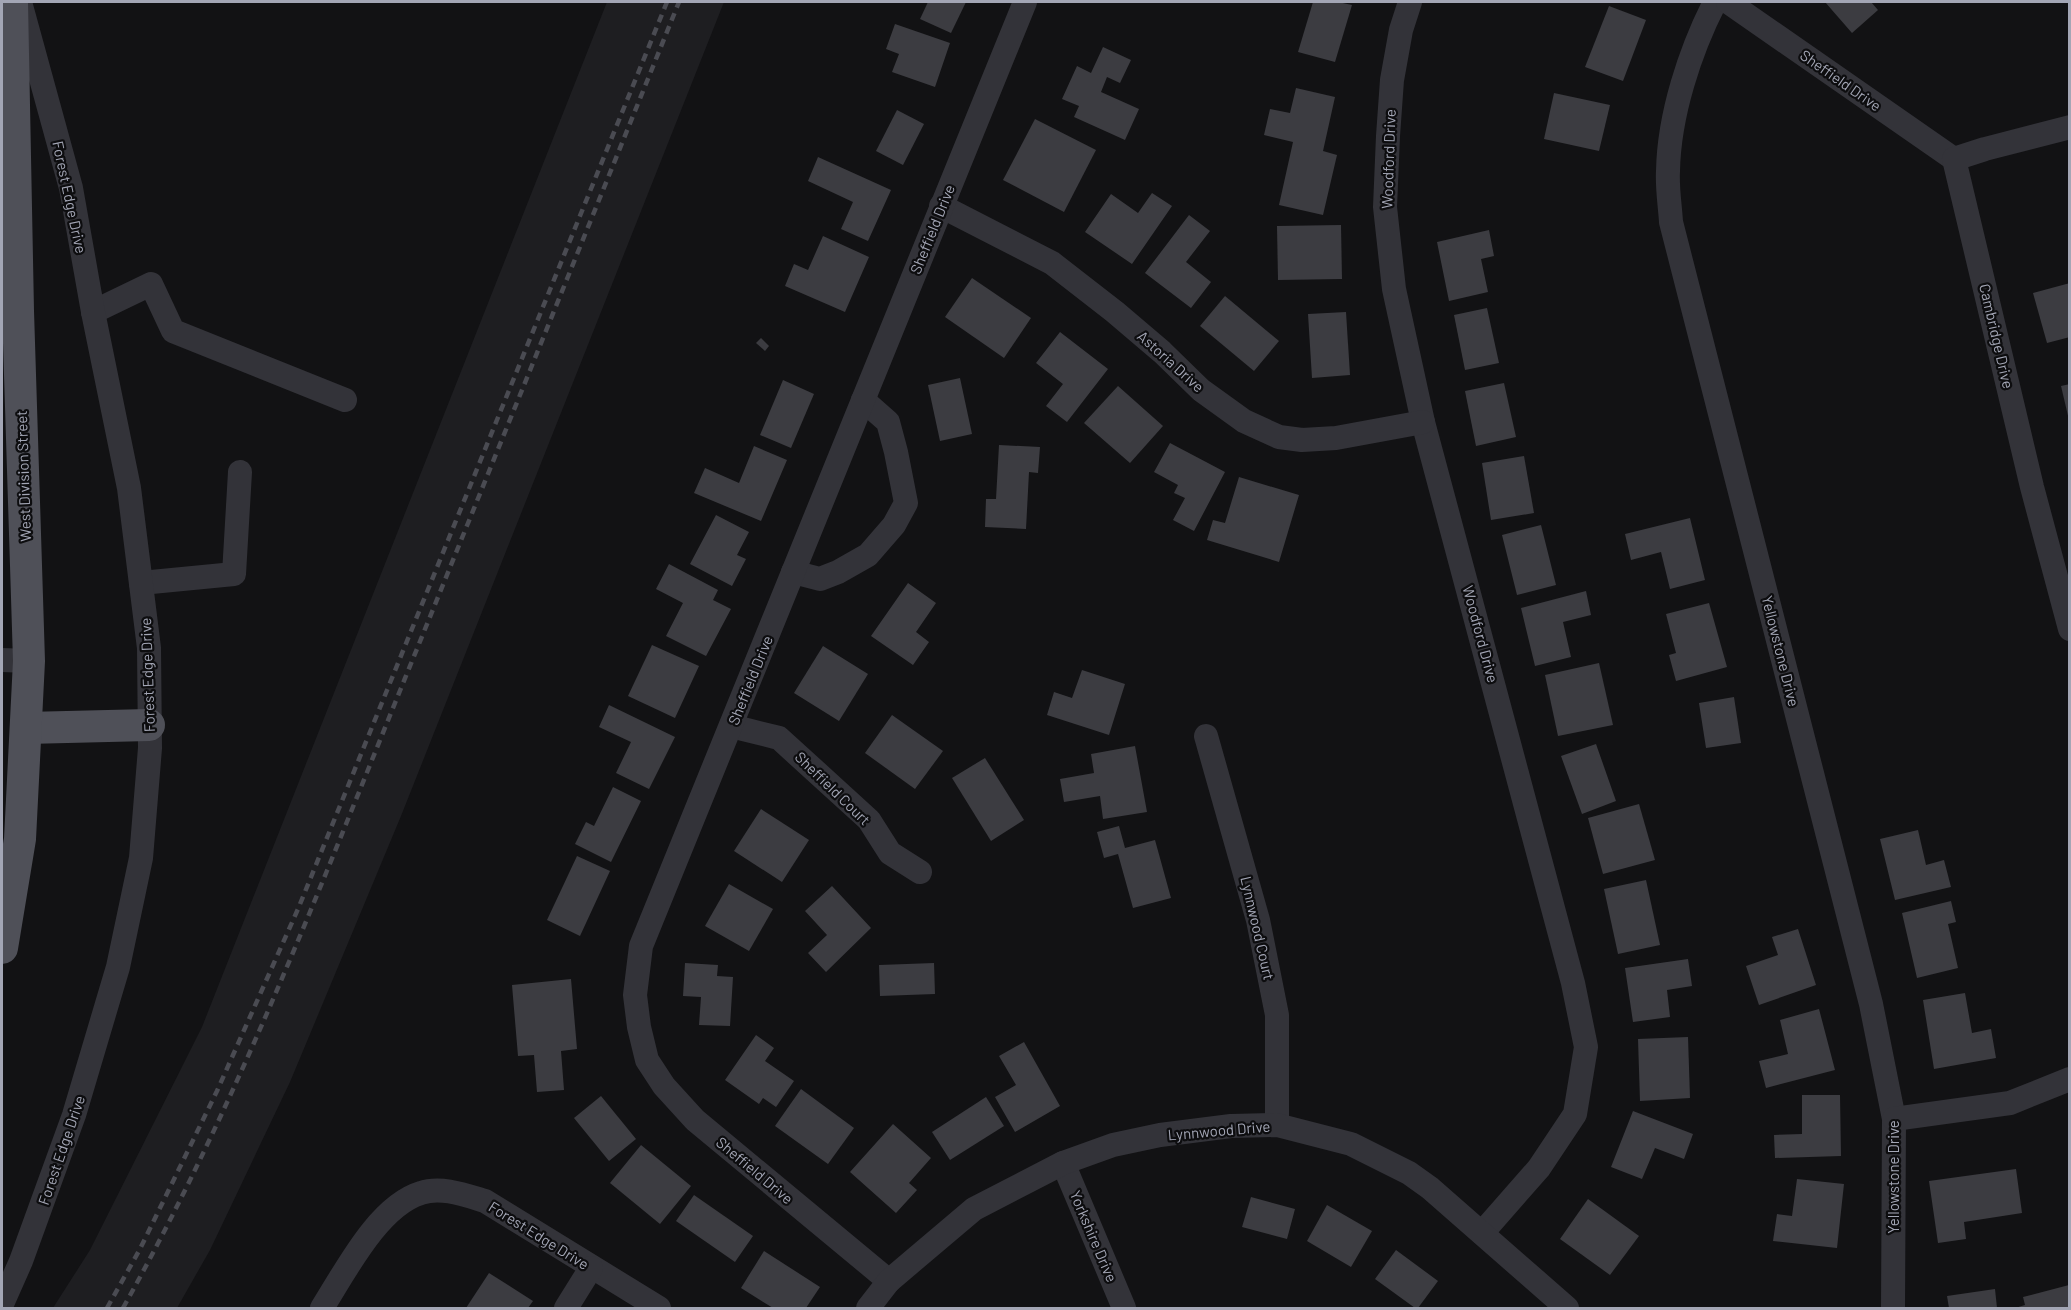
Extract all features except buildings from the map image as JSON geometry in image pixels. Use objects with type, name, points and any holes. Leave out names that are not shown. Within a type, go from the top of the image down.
[{"type":"main road","name":"West Division Street","points":[[2,948],[20,838],[26,728],[15,660],[23,480],[10,311],[6,144],[12,2]]},
{"type":"main road","points":[[2,449],[23,480]]},
{"type":"main road","points":[[26,728],[149,725]]},
{"type":"street","name":"Forest Edge Drive","points":[[2,1304],[21,1261],[74,1115],[118,968],[141,858],[150,747],[149,648],[129,488],[93,312],[71,188],[20,2]]},
{"type":"street","name":"Sheffield Drive","points":[[889,1281],[695,1120],[664,1086],[647,1060],[639,1027],[635,995],[641,946],[1025,2]]},
{"type":"street","name":"Woodford Drive","points":[[1410,2],[1392,80],[1385,207],[1394,289],[1423,422],[1570,972],[1586,1047],[1575,1114],[1539,1168],[1482,1233]]},
{"type":"street","name":"Yellowstone Drive","points":[[1715,2],[1698,36],[1676,107],[1668,170],[1671,222],[1868,993],[1894,1119],[1893,1308]]},
{"type":"street","name":"Sheffield Drive","points":[[1728,2],[1954,159]]},
{"type":"street","points":[[1954,159],[2070,127]]},
{"type":"street","name":"Cambridge Drive","points":[[1954,159],[2032,487],[2070,629]]},
{"type":"street","name":"Astoria Drive","points":[[941,206],[1052,263],[1154,345],[1201,390],[1244,421],[1279,437],[1302,440],[1336,438],[1423,422]]},
{"type":"street","points":[[93,312],[151,284],[173,331],[345,400]]},
{"type":"street","points":[[793,572],[820,579],[868,555],[894,525],[906,503],[888,422],[863,400]]},
{"type":"street","points":[[141,583],[234,574],[240,472]]},
{"type":"street","name":"Sheffield Court","points":[[731,726],[779,738],[869,820],[890,853],[920,872]]},
{"type":"street","name":"Lynnwood Court","points":[[1206,735],[1258,920],[1277,1015],[1277,1125]]},
{"type":"street","points":[[1894,1119],[2010,1103],[2070,1078]]},
{"type":"street","name":"Lynnwood Drive","points":[[868,1308],[889,1281],[974,1209],[1063,1163],[1113,1144],[1160,1135],[1231,1126],[1277,1125],[1351,1144],[1409,1173],[1430,1188],[1567,1308]]},
{"type":"street","name":"Yorkshire Drive","points":[[1063,1163],[1124,1308]]},
{"type":"street","name":"Forest Edge Drive","points":[[322,1308],[372,1230],[396,1207],[421,1193],[452,1191],[485,1201],[659,1308]]},
{"type":"street","points":[[566,1308],[591,1268]]},
{"type":"shaded area","points":[[607,2],[724,2],[401,816],[290,1082],[210,1250],[177,1308],[53,1308],[90,1250],[202,1027]]},
{"type":"railway","points":[[107,1308],[140,1249],[217,1091],[298,909],[667,2]]},
{"type":"railway","points":[[123,1308],[162,1235],[235,1086],[301,934],[679,2]]}]
